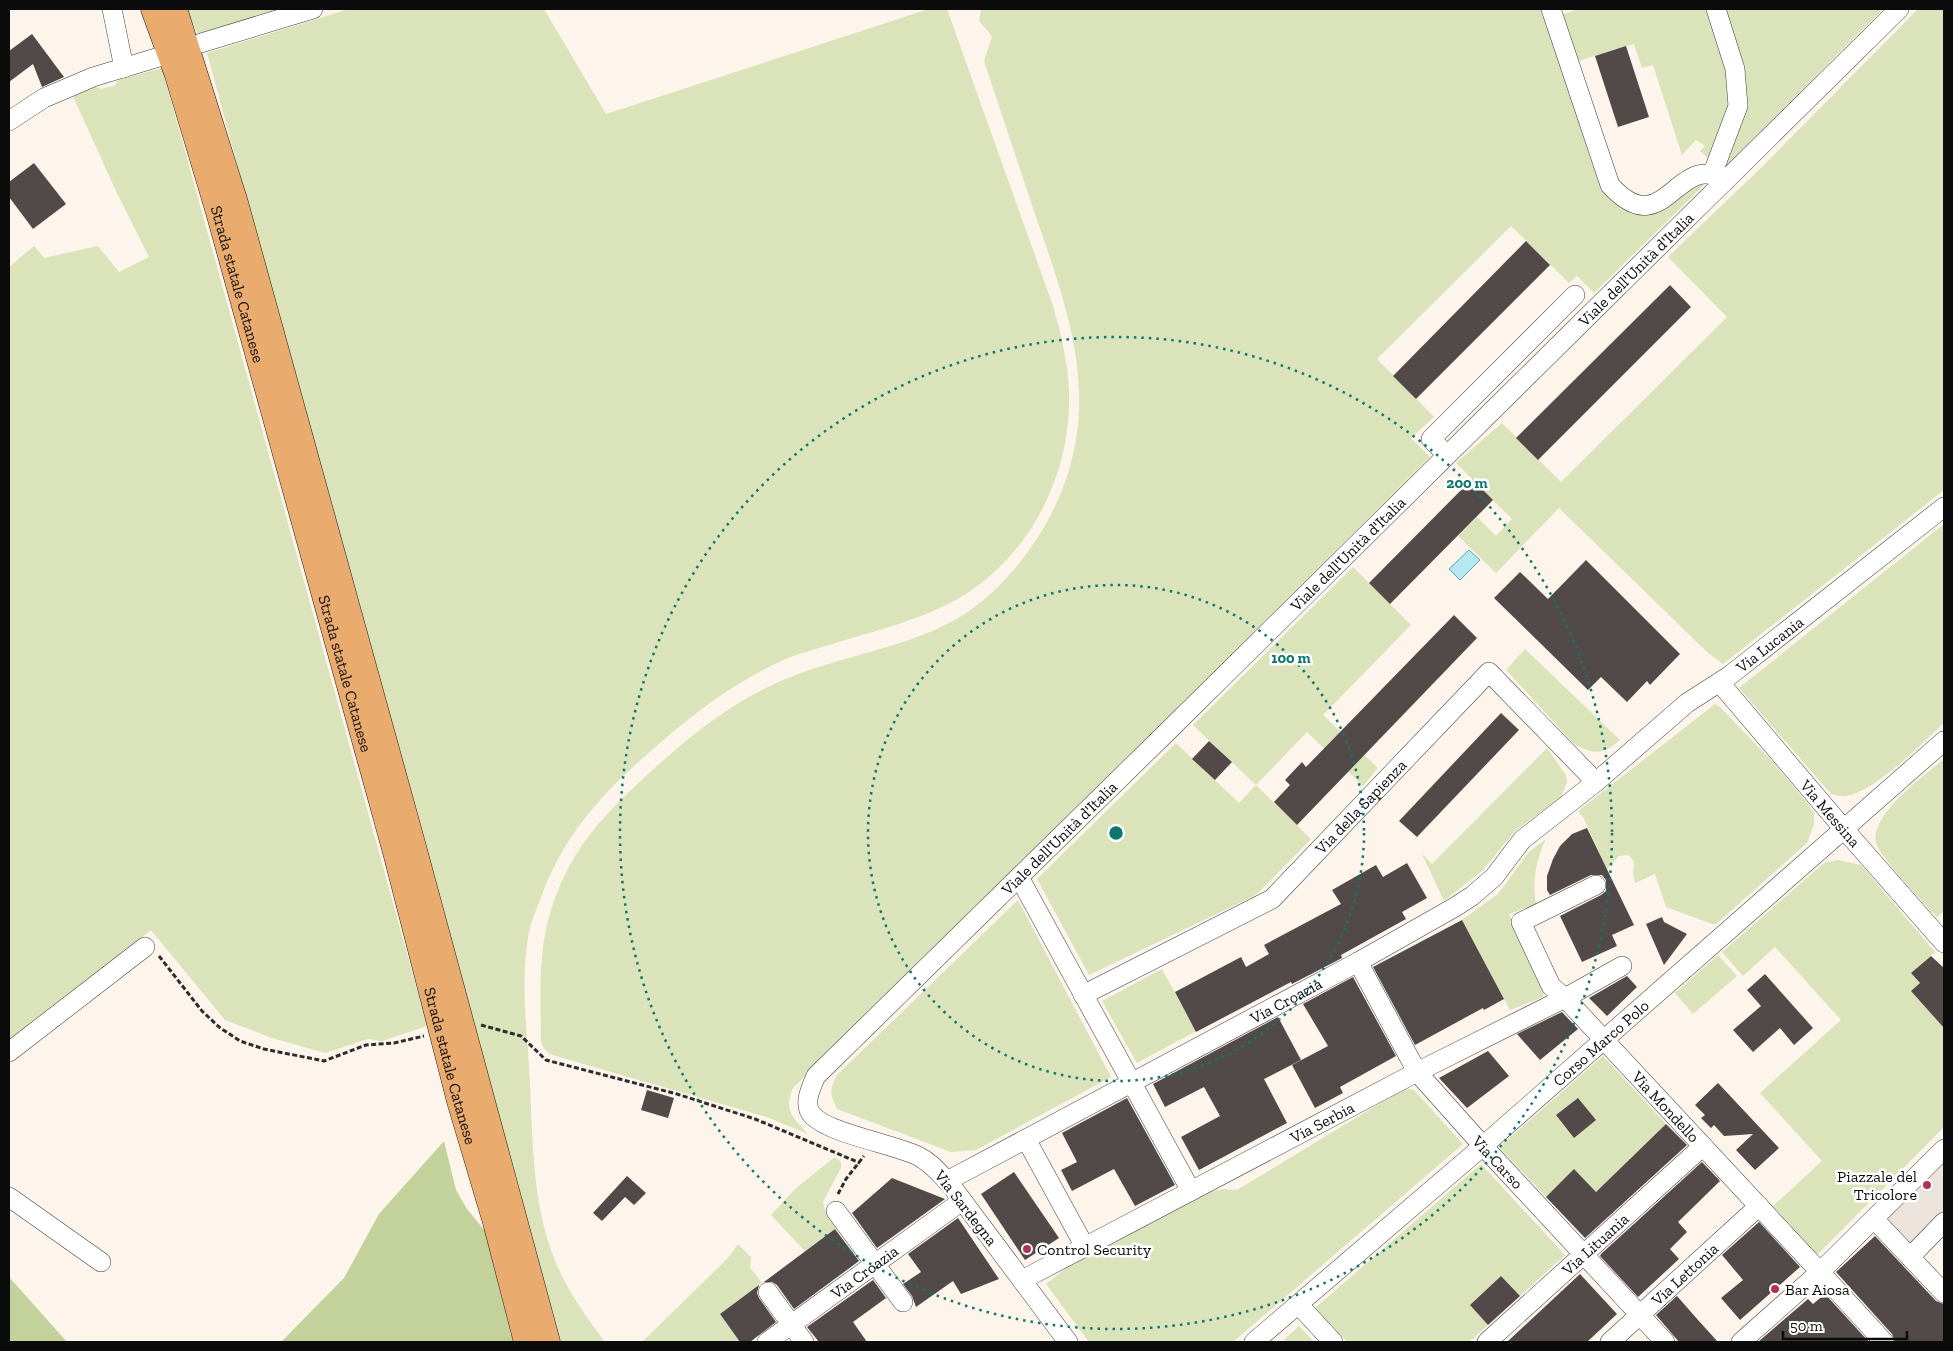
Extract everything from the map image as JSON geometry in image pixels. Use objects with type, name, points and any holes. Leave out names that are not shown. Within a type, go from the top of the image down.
[{"type":"main road","name":"Strada statale Catanese","points":[[153,9],[177,75],[223,231],[395,852],[459,1101],[495,1222],[526,1342]]},
{"type":"main road","name":"Strada statale Catanese","points":[[175,9],[236,203],[414,847],[548,1342]]},
{"type":"street","points":[[112,9],[124,68]]},
{"type":"street","points":[[202,44],[313,9]]},
{"type":"street","points":[[1551,9],[1610,185],[1620,197],[1641,206],[1652,204],[1666,198],[1690,177],[1706,173],[1721,177]]},
{"type":"street","points":[[1716,9],[1735,69],[1738,106],[1715,167],[1721,177]]},
{"type":"street","name":"Viale dell'Unità d'Italia","points":[[807,1103],[816,1076],[1447,455],[1721,177],[1899,9]]},
{"type":"street","points":[[9,121],[44,98],[93,77],[159,57]]},
{"type":"street","points":[[1447,455],[1431,439],[1574,294]]},
{"type":"street","name":"Via Lucania","points":[[1596,782],[1687,703],[1720,683],[1944,507]]},
{"type":"street","name":"Via della Sapienza","points":[[1083,995],[1272,899],[1489,672],[1596,782]]},
{"type":"street","name":"Via Messina","points":[[1720,683],[1843,828],[1942,934]]},
{"type":"street","name":"Corso Marco Polo","points":[[1254,1342],[1483,1146],[1944,740]]},
{"type":"street","name":"Via Croazia","points":[[947,1181],[1358,962],[1455,907],[1494,878],[1522,840],[1596,782]]},
{"type":"street","points":[[1019,877],[1191,1191]]},
{"type":"street","name":"Via Mondello","points":[[1596,885],[1521,922],[1551,986],[1565,998],[1884,1342]]},
{"type":"street","points":[[9,1052],[145,947]]},
{"type":"street","name":"Via Carso","points":[[1358,962],[1417,1072],[1664,1342]]},
{"type":"street","name":"Via Serbia","points":[[1022,1280],[1417,1072],[1565,998],[1622,966]]},
{"type":"street","name":"Via Sardegna","points":[[807,1103],[812,1116],[828,1126],[918,1156],[932,1165],[947,1181],[1068,1342]]},
{"type":"street","points":[[1026,1139],[1085,1247]]},
{"type":"street","name":"Via Lituania","points":[[1487,1342],[1703,1146]]},
{"type":"street","points":[[1741,1342],[1820,1272],[1944,1149]]},
{"type":"street","points":[[9,1196],[101,1262]]},
{"type":"street","name":"Via Croazia","points":[[767,1342],[962,1201]]},
{"type":"street","name":"Via Lettonia","points":[[1610,1342],[1759,1206]]},
{"type":"street","points":[[836,1211],[903,1302]]},
{"type":"street","points":[[1874,1220],[1944,1293]]},
{"type":"street","points":[[1910,1257],[1944,1222]]},
{"type":"street","points":[[768,1292],[804,1342]]},
{"type":"street","points":[[1299,1305],[1333,1342]]},
{"type":"path","points":[[145,947],[156,953],[202,1011],[219,1027],[240,1041],[264,1049],[324,1061],[366,1045],[394,1043],[430,1035]]},
{"type":"path","points":[[479,1024],[521,1036],[546,1060],[677,1094],[755,1119],[860,1163]]},
{"type":"path","points":[[836,1211],[835,1201],[840,1190],[874,1141]]},
{"type":"green space","points":[[186,9],[291,9],[200,38]]},
{"type":"green space","points":[[349,9],[544,9],[606,114],[929,9],[947,9],[1053,306],[1064,348],[1069,391],[1068,424],[1062,456],[1052,487],[1039,516],[1021,543],[999,567],[974,588],[932,612],[788,658],[753,675],[721,696],[690,718],[622,777],[589,813],[574,833],[561,853],[550,876],[530,928],[524,985],[534,1165],[541,1215],[556,1263],[578,1304],[605,1342],[558,1342],[207,53]]},
{"type":"green space","points":[[981,9],[1543,9],[1622,207],[1706,183],[1594,293],[1577,276],[1569,283],[1511,226],[1377,359],[1434,417],[1411,438],[1430,457],[793,1088],[789,1108],[794,1118],[808,1134],[767,1117],[549,1054],[541,1042],[540,986],[543,947],[550,912],[558,889],[582,845],[618,803],[681,745],[735,705],[775,684],[818,667],[912,639],[956,619],[976,606],[1006,578],[1033,545],[1054,508],[1069,470],[1076,437],[1079,404],[1078,372],[1066,309],[984,61],[992,36],[979,21]]},
{"type":"green space","points":[[1579,9],[1710,9],[1730,75],[1733,102],[1716,154],[1707,157],[1700,151],[1705,146],[1696,140],[1682,155],[1653,65],[1642,68],[1634,44],[1578,61],[1563,14]]},
{"type":"green space","points":[[1723,9],[1883,9],[1727,165],[1723,161],[1735,134]]},
{"type":"green space","points":[[1918,9],[1944,9],[1944,490],[1723,664],[1707,652],[1559,508],[1496,573],[1458,536],[1477,517],[1496,536],[1512,519],[1456,463],[1502,423],[1561,482],[1727,317],[1668,257],[1765,164]]},
{"type":"green space","points":[[162,68],[427,1026],[382,1041],[368,1039],[325,1053],[272,1038],[225,1020],[151,930],[9,1044],[9,267],[34,246],[44,258],[98,246],[119,272],[149,257],[117,193],[71,92],[93,86],[101,89],[114,86],[118,80]]},
{"type":"green space","points":[[1944,524],[1944,723],[1898,766],[1871,785],[1846,796],[1831,794],[1739,688]]},
{"type":"green space","points":[[1353,567],[1411,625],[1323,715],[1378,768],[1363,786],[1307,732],[1256,785],[1193,725]]},
{"type":"green space","points":[[1525,649],[1620,740],[1603,751],[1598,752],[1587,750],[1574,744],[1506,670]]},
{"type":"green space","points":[[1715,704],[1771,760],[1808,804],[1814,813],[1814,824],[1807,843],[1715,925],[1666,907],[1655,874],[1635,883],[1633,874],[1634,862],[1629,855],[1619,856],[1607,869],[1583,817],[1578,811]]},
{"type":"green space","points":[[1176,743],[1239,803],[1256,785],[1311,839],[1256,895],[1089,975],[1037,879]]},
{"type":"green space","points":[[1547,748],[1566,775],[1567,782],[1561,797],[1515,831],[1482,871],[1444,901],[1422,854],[1432,864]]},
{"type":"green space","points":[[1944,759],[1944,911],[1937,917],[1879,850],[1876,843],[1876,832],[1889,808],[1900,796]]},
{"type":"green space","points":[[1546,839],[1536,870],[1534,887],[1536,904],[1509,914],[1544,990],[1543,997],[1510,1010],[1462,920],[1498,894],[1529,852]]},
{"type":"green space","points":[[1838,860],[1861,865],[1935,952],[1911,973],[1920,983],[1911,991],[1921,1002],[1932,993],[1944,1005],[1944,1012],[1937,1019],[1944,1027],[1944,1127],[1817,1255],[1773,1206],[1822,1161],[1760,1093],[1841,1020],[1775,947],[1743,976],[1722,952],[1824,863]]},
{"type":"green space","points":[[1018,900],[1111,1077],[976,1150],[951,1152],[837,1109],[831,1092],[837,1075]]},
{"type":"green space","points":[[1718,955],[1737,976],[1693,1014],[1675,993]]},
{"type":"green space","points":[[1162,969],[1196,1031],[1137,1063],[1102,1001]]},
{"type":"green space","points":[[1603,1056],[1666,1124],[1596,1192],[1574,1170],[1546,1197],[1499,1147]]},
{"type":"green space","points":[[1405,1088],[1414,1090],[1463,1144],[1233,1342],[1089,1342],[1046,1284],[1070,1265],[1211,1192],[1222,1189],[1237,1190]]},
{"type":"green space","points":[[444,1141],[456,1190],[467,1209],[485,1231],[513,1342],[281,1342],[344,1278],[379,1214]]},
{"type":"green space","points":[[835,1157],[841,1162],[841,1168],[823,1202],[825,1210],[836,1228],[805,1251],[771,1215],[796,1188]]},
{"type":"green space","points":[[1481,1164],[1565,1255],[1520,1296],[1501,1276],[1470,1305],[1488,1325],[1469,1342],[1347,1342],[1315,1308]]},
{"type":"green space","points":[[738,1244],[751,1257],[750,1268],[762,1283],[720,1314],[740,1342],[642,1342],[728,1258]]},
{"type":"green space","points":[[9,1277],[67,1342],[9,1342]]},
{"type":"green space","points":[[1299,1326],[1314,1342],[1285,1342],[1285,1339]]},
{"type":"shaded area","name":"Piazzale del Tricolore","points":[[1944,1149],[1944,1222],[1910,1257],[1875,1220]]},
{"type":"water","points":[[1469,550],[1480,560],[1460,580],[1449,569]]},
{"type":"building","points":[[32,34],[64,77],[42,87],[33,64],[9,82],[9,51]]},
{"type":"building","points":[[1626,46],[1649,117],[1618,127],[1595,56]]},
{"type":"building","points":[[34,163],[66,204],[33,229],[9,197],[9,182]]},
{"type":"building","points":[[1526,241],[1550,265],[1416,399],[1393,376]]},
{"type":"building","points":[[1670,285],[1691,307],[1538,460],[1516,438]]},
{"type":"building","points":[[1472,479],[1493,500],[1390,604],[1369,583]]},
{"type":"building","points":[[1586,560],[1680,654],[1650,685],[1647,681],[1627,702],[1601,677],[1588,690],[1494,598],[1520,572],[1548,599]]},
{"type":"building","points":[[1454,615],[1477,638],[1297,825],[1274,802],[1290,785],[1285,780],[1302,762],[1306,767]]},
{"type":"building","points":[[1501,713],[1519,730],[1417,837],[1399,821]]},
{"type":"building","points":[[1209,741],[1232,762],[1215,780],[1192,759]]},
{"type":"building","points":[[1587,828],[1634,925],[1612,935],[1617,946],[1582,962],[1560,916],[1601,895],[1606,891],[1606,880],[1602,875],[1591,875],[1550,895],[1547,890],[1547,876],[1560,846],[1572,834]]},
{"type":"building","points":[[1407,863],[1427,898],[1402,912],[1406,919],[1341,955],[1342,958],[1292,984],[1291,982],[1196,1032],[1175,992],[1241,957],[1246,967],[1269,954],[1264,945],[1341,904],[1332,890],[1376,865],[1383,877]]},
{"type":"building","points":[[1662,917],[1664,922],[1687,934],[1664,965],[1646,924]]},
{"type":"building","points":[[1462,920],[1504,999],[1484,1010],[1483,1008],[1415,1045],[1373,967]]},
{"type":"building","points":[[1931,956],[1944,968],[1944,1028],[1911,991],[1920,983],[1911,973]]},
{"type":"building","points":[[1765,974],[1813,1028],[1794,1045],[1780,1028],[1753,1052],[1733,1030],[1761,1006],[1747,990]]},
{"type":"building","points":[[1627,976],[1637,987],[1607,1016],[1589,998]]},
{"type":"building","points":[[1353,977],[1396,1056],[1340,1087],[1343,1093],[1315,1108],[1292,1065],[1328,1046],[1303,1004]]},
{"type":"building","points":[[1562,1012],[1578,1029],[1540,1060],[1517,1034]]},
{"type":"building","points":[[1278,1017],[1301,1060],[1264,1079],[1287,1123],[1199,1170],[1181,1137],[1220,1116],[1204,1087],[1165,1107],[1153,1084]]},
{"type":"building","points":[[1488,1051],[1509,1076],[1467,1108],[1439,1078]]},
{"type":"building","points":[[1718,1083],[1779,1148],[1755,1170],[1736,1150],[1753,1134],[1724,1136],[1714,1125],[1711,1128],[1701,1118],[1705,1115],[1695,1105]]},
{"type":"building","points":[[647,1090],[674,1098],[668,1118],[641,1110]]},
{"type":"building","points":[[1127,1098],[1175,1185],[1135,1206],[1114,1169],[1072,1191],[1061,1170],[1077,1162],[1062,1133]]},
{"type":"building","points":[[1578,1098],[1596,1120],[1574,1138],[1556,1115]]},
{"type":"building","points":[[1666,1124],[1687,1145],[1585,1238],[1546,1197],[1574,1169],[1596,1192]]},
{"type":"building","points":[[1702,1162],[1720,1181],[1678,1222],[1687,1232],[1670,1249],[1679,1259],[1638,1297],[1600,1256]]},
{"type":"building","points":[[1014,1172],[1059,1238],[1025,1260],[981,1194]]},
{"type":"building","points":[[627,1176],[646,1193],[634,1205],[625,1197],[602,1221],[593,1213]]},
{"type":"building","points":[[892,1178],[945,1199],[877,1248],[852,1213]]},
{"type":"building","points":[[958,1218],[999,1279],[961,1294],[953,1281],[916,1307],[912,1296],[903,1284],[921,1272],[908,1254]]},
{"type":"building","points":[[1759,1222],[1800,1267],[1740,1320],[1721,1298],[1743,1280],[1722,1255]]},
{"type":"building","points":[[835,1229],[859,1261],[794,1309],[777,1285],[772,1282],[764,1282]]},
{"type":"building","points":[[1875,1236],[1936,1301],[1944,1304],[1944,1342],[1895,1342],[1892,1334],[1836,1272]]},
{"type":"building","points":[[1580,1274],[1617,1314],[1587,1342],[1507,1342]]},
{"type":"building","points":[[1501,1276],[1520,1296],[1488,1325],[1470,1305]]},
{"type":"building","points":[[873,1280],[886,1298],[853,1322],[867,1342],[819,1342],[807,1327]]},
{"type":"building","points":[[759,1285],[757,1293],[759,1298],[776,1322],[750,1342],[740,1342],[720,1314]]},
{"type":"building","points":[[1825,1294],[1869,1342],[1758,1342],[1808,1299],[1813,1304]]},
{"type":"building","points":[[1677,1296],[1718,1342],[1679,1342],[1656,1315]]},
{"type":"place","name":"Piazzale del Tricolore","points":[[1927,1185]]},
{"type":"place","name":"Control Security","points":[[1027,1249]]},
{"type":"place","name":"Bar Aiosa","points":[[1775,1289]]}]
